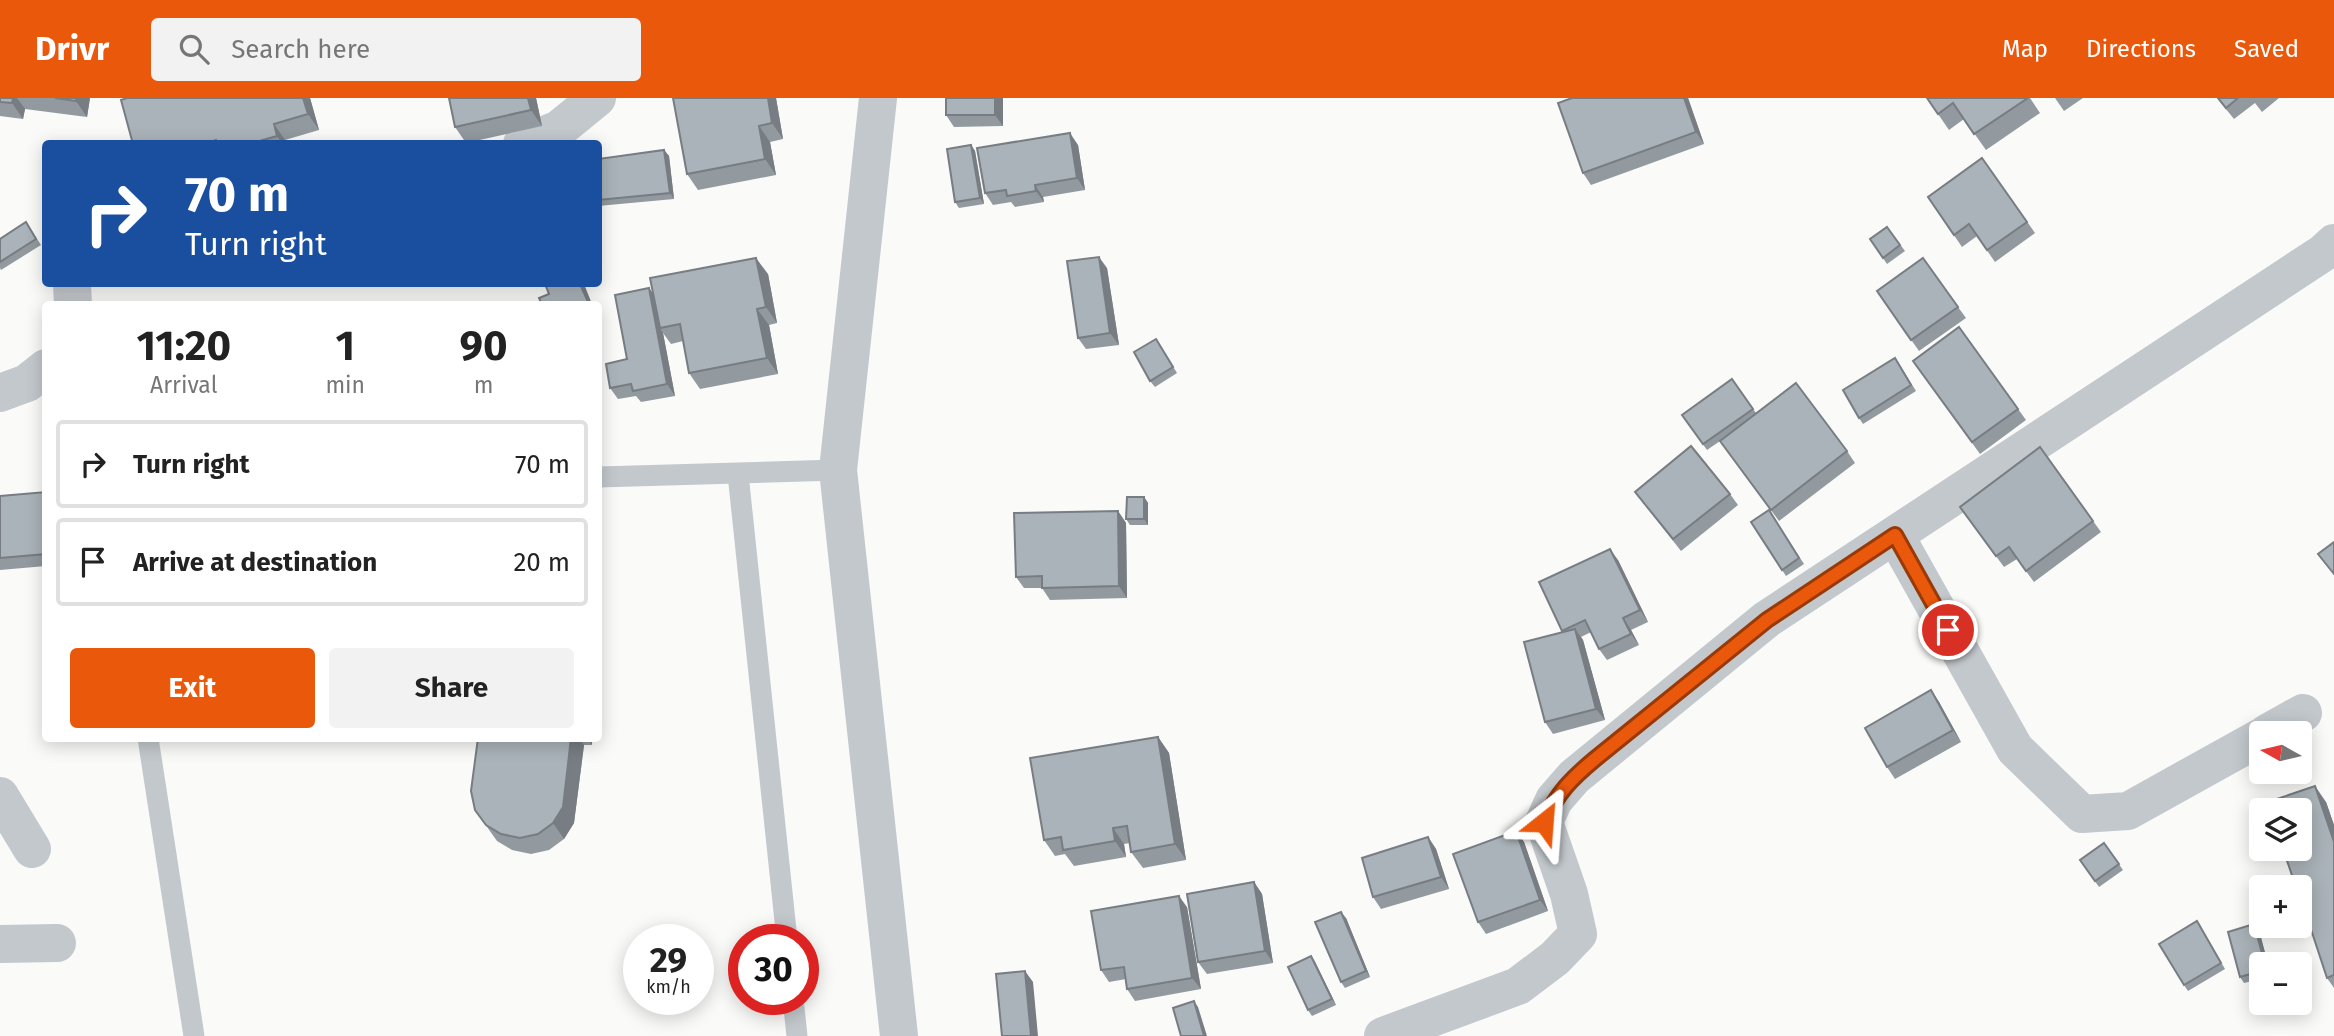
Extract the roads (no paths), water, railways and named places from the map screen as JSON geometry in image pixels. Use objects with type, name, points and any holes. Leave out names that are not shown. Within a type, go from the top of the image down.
[{"type":"street","points":[[532,140],[559,129],[597,98]]},
{"type":"street","points":[[878,98],[838,470],[900,1036]]},
{"type":"street","points":[[1383,1036],[1518,986],[1555,958],[1578,934],[1569,894],[1544,822],[1554,800],[1574,777],[1767,620],[2323,253],[2334,243]]},
{"type":"street","points":[[0,393],[27,383],[42,371]]},
{"type":"street","points":[[1895,535],[2015,749],[2082,814],[2127,811],[2249,744]]},
{"type":"street","points":[[2289,721],[2303,713]]},
{"type":"street","points":[[0,796],[32,849]]},
{"type":"street","points":[[0,944],[57,943]]},
{"type":"lane","points":[[602,477],[838,470]]},
{"type":"lane","points":[[738,474],[785,924]]},
{"type":"lane","points":[[149,742],[194,1036]]},
{"type":"lane","points":[[795,1015],[797,1036]]}]
